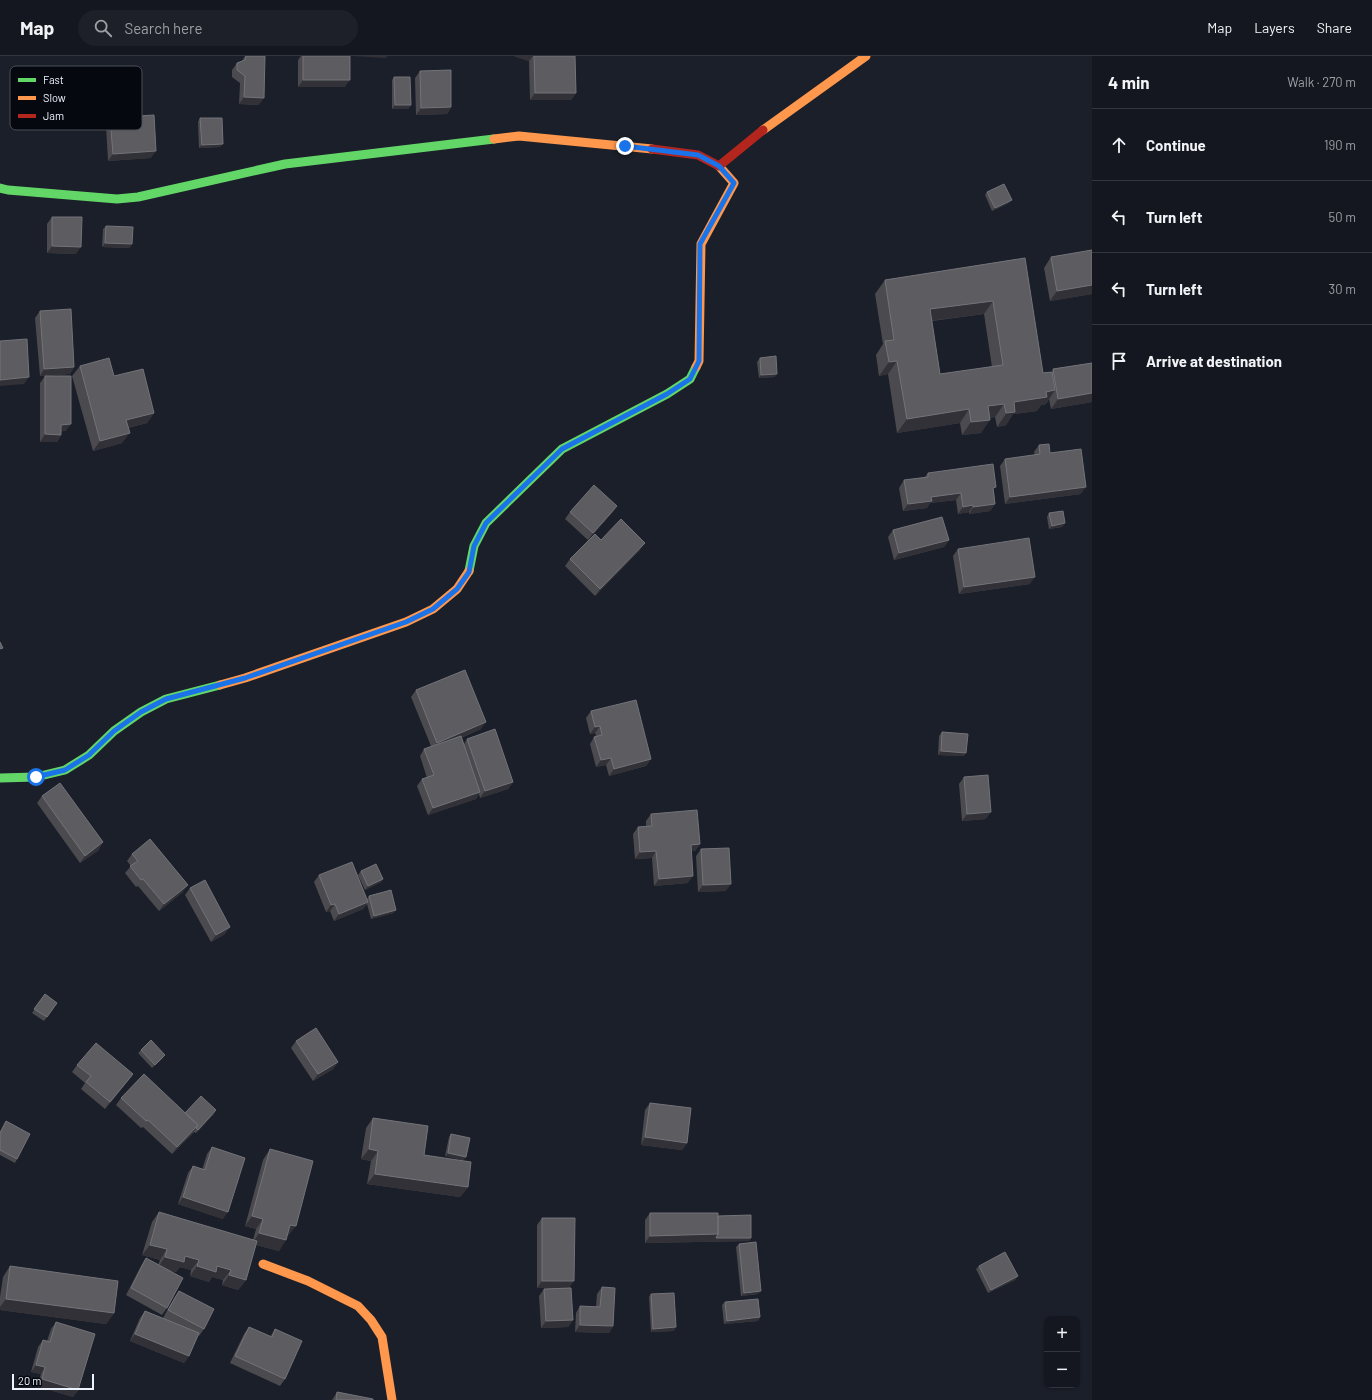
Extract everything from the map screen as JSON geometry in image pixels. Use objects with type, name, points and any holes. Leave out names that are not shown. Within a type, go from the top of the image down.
[{"type":"street","points":[[719,166],[757,135],[866,56]]},
{"type":"street","points":[[0,188],[117,200],[138,197],[285,164],[519,136],[625,146],[698,155],[719,166],[734,183],[700,244],[699,361],[690,379],[667,394],[562,449],[486,523],[474,546],[469,572],[457,589],[433,609],[406,622],[245,678],[166,699],[141,712],[114,731],[89,755],[65,770],[36,777],[0,778]]},
{"type":"street","points":[[263,1264],[308,1281],[358,1306],[371,1320],[382,1337],[392,1400]]},
{"type":"building","points":[[246,56],[265,56],[264,98],[244,97],[245,76],[237,70],[237,63],[245,60]]},
{"type":"building","points":[[303,56],[350,56],[350,80],[303,80]]},
{"type":"building","points":[[534,56],[575,56],[576,93],[535,93]]},
{"type":"building","points":[[451,70],[451,107],[421,108],[420,71]]},
{"type":"building","points":[[394,77],[410,77],[411,105],[395,105]]},
{"type":"building","points":[[154,115],[156,151],[113,154],[111,130],[142,130],[142,116]]},
{"type":"building","points":[[200,118],[222,118],[223,144],[202,145]]},
{"type":"building","points":[[1004,184],[1012,200],[995,208],[987,192]]},
{"type":"building","points":[[52,217],[82,217],[81,247],[52,246]]},
{"type":"building","points":[[106,226],[133,227],[132,244],[105,243]]},
{"type":"building","points":[[1092,250],[1092,285],[1057,291],[1051,257]]},
{"type":"building","points":[[1025,258],[1043,373],[1052,372],[1055,390],[1046,392],[1047,397],[1014,402],[1015,412],[1006,413],[1004,404],[988,406],[990,420],[971,422],[969,409],[907,419],[897,361],[889,362],[885,341],[894,340],[885,280]],"holes":[[[993,301],[1003,365],[940,374],[930,309]]]},
{"type":"building","points":[[71,309],[74,367],[44,369],[40,311]]},
{"type":"building","points":[[27,339],[29,377],[0,380],[0,341]]},
{"type":"building","points":[[776,356],[777,374],[761,375],[760,358]]},
{"type":"building","points":[[109,358],[114,376],[143,369],[154,413],[126,420],[130,433],[100,441],[80,366]]},
{"type":"building","points":[[1092,363],[1092,393],[1058,399],[1053,369]]},
{"type":"building","points":[[45,376],[71,376],[71,424],[61,425],[61,435],[45,434]]},
{"type":"building","points":[[1049,444],[1050,453],[1081,449],[1086,487],[1010,497],[1005,459],[1040,454],[1039,445]]},
{"type":"building","points":[[993,464],[996,487],[993,488],[995,504],[963,507],[961,493],[931,497],[932,501],[908,504],[904,480],[928,477],[928,473]]},
{"type":"building","points":[[594,485],[617,506],[593,533],[570,512]]},
{"type":"building","points":[[1063,511],[1065,523],[1052,526],[1049,513]]},
{"type":"building","points":[[942,517],[949,540],[899,553],[893,530]]},
{"type":"building","points":[[621,519],[645,543],[600,589],[570,559],[595,534],[601,540]]},
{"type":"building","points":[[1029,538],[1035,577],[964,587],[958,549]]},
{"type":"building","points":[[0,642],[3,648],[0,649]]},
{"type":"building","points":[[465,670],[486,722],[437,743],[416,690]]},
{"type":"building","points":[[636,700],[651,759],[614,769],[611,758],[601,760],[594,737],[602,735],[600,726],[595,727],[591,711]]},
{"type":"building","points":[[495,729],[513,782],[485,791],[467,739]]},
{"type":"building","points":[[942,732],[968,734],[966,753],[941,751]]},
{"type":"building","points":[[461,736],[480,792],[433,808],[422,779],[434,775],[424,749]]},
{"type":"building","points":[[988,775],[991,812],[967,814],[964,777]]},
{"type":"building","points":[[60,783],[103,842],[85,856],[42,796]]},
{"type":"building","points":[[697,810],[700,844],[691,845],[693,876],[659,879],[656,851],[640,852],[638,827],[652,826],[651,814]]},
{"type":"building","points":[[150,839],[188,885],[164,904],[130,866],[138,861],[132,854]]},
{"type":"building","points":[[729,848],[731,884],[703,885],[701,849]]},
{"type":"building","points":[[352,862],[368,902],[339,914],[335,904],[331,905],[319,875]]},
{"type":"building","points":[[376,864],[383,879],[368,886],[361,871]]},
{"type":"building","points":[[205,880],[230,927],[216,935],[190,888]]},
{"type":"building","points":[[391,890],[396,910],[374,916],[369,896]]},
{"type":"building","points":[[45,994],[57,1003],[47,1017],[34,1009]]},
{"type":"building","points":[[316,1028],[338,1062],[318,1074],[296,1041]]},
{"type":"building","points":[[151,1040],[165,1055],[155,1065],[141,1050]]},
{"type":"building","points":[[96,1043],[133,1074],[110,1102],[86,1082],[91,1076],[77,1065]]},
{"type":"building","points":[[144,1074],[198,1125],[177,1147],[148,1120],[146,1121],[121,1098]]},
{"type":"building","points":[[201,1096],[216,1110],[198,1130],[196,1128],[198,1125],[185,1113]]},
{"type":"building","points":[[650,1103],[691,1108],[687,1143],[645,1137]]},
{"type":"building","points":[[373,1118],[428,1126],[424,1155],[471,1162],[468,1187],[375,1174],[378,1151],[369,1149]]},
{"type":"building","points":[[6,1121],[30,1134],[17,1159],[0,1150],[0,1133]]},
{"type":"building","points":[[451,1134],[470,1138],[466,1157],[448,1153]]},
{"type":"building","points":[[212,1147],[245,1158],[228,1212],[183,1197],[193,1166],[205,1170]]},
{"type":"building","points":[[270,1149],[313,1161],[296,1226],[290,1225],[286,1240],[259,1233],[263,1219],[252,1216]]},
{"type":"building","points":[[159,1212],[257,1241],[246,1280],[229,1275],[231,1270],[217,1266],[216,1272],[197,1266],[199,1260],[185,1256],[184,1262],[165,1257],[167,1249],[150,1245]]},
{"type":"building","points":[[650,1213],[718,1213],[718,1234],[650,1236]]},
{"type":"building","points":[[751,1215],[751,1238],[716,1238],[718,1234],[718,1216]]},
{"type":"building","points":[[542,1218],[575,1218],[574,1281],[542,1281]]},
{"type":"building","points":[[756,1242],[761,1291],[744,1293],[739,1244]]},
{"type":"building","points":[[1005,1252],[1018,1276],[991,1290],[979,1266]]},
{"type":"building","points":[[146,1258],[183,1278],[167,1308],[131,1288]]},
{"type":"building","points":[[10,1266],[118,1281],[114,1313],[6,1299]]},
{"type":"building","points":[[602,1287],[615,1288],[613,1326],[580,1325],[580,1306],[600,1307]]},
{"type":"building","points":[[571,1288],[573,1320],[546,1321],[544,1289]]},
{"type":"building","points":[[179,1291],[214,1309],[204,1329],[168,1310]]},
{"type":"building","points":[[674,1293],[676,1327],[653,1329],[651,1294]]},
{"type":"building","points":[[758,1299],[760,1317],[727,1321],[725,1302]]},
{"type":"building","points":[[145,1311],[199,1333],[189,1356],[135,1334]]},
{"type":"building","points":[[56,1322],[95,1334],[78,1390],[42,1379],[45,1367],[36,1365],[43,1340],[50,1342]]},
{"type":"building","points":[[249,1327],[272,1337],[275,1329],[302,1341],[285,1379],[235,1356]]},
{"type":"building","points":[[337,1392],[373,1399],[373,1400],[336,1400]]},
{"type":"traffic: fast","points":[[0,188],[8,190],[117,199],[138,197],[285,164],[494,139]]},
{"type":"traffic: fast","points":[[469,571],[474,546],[486,523],[562,449],[667,394],[690,379],[696,367]]},
{"type":"traffic: fast","points":[[0,778],[36,777],[65,770],[89,755],[114,731],[141,712],[166,699],[220,685]]},
{"type":"traffic: slow","points":[[763,130],[866,56]]},
{"type":"traffic: slow","points":[[494,139],[519,136],[652,149]]},
{"type":"traffic: slow","points":[[696,367],[699,361],[701,244],[734,183],[719,166]]},
{"type":"traffic: slow","points":[[220,685],[245,678],[406,622],[433,609],[457,589],[469,571]]},
{"type":"traffic: slow","points":[[263,1264],[308,1281],[358,1306],[371,1320],[382,1337],[392,1400]]},
{"type":"traffic: jam","points":[[652,149],[698,155],[719,166],[763,130]]},
{"type":"route","points":[[36,777],[65,770],[89,755],[114,731],[141,712],[166,699],[245,678],[406,622],[433,609],[457,589],[469,572],[474,546],[486,523],[562,449],[667,394],[690,379],[699,361],[700,244],[734,183],[719,166],[698,155],[625,146]]}]
